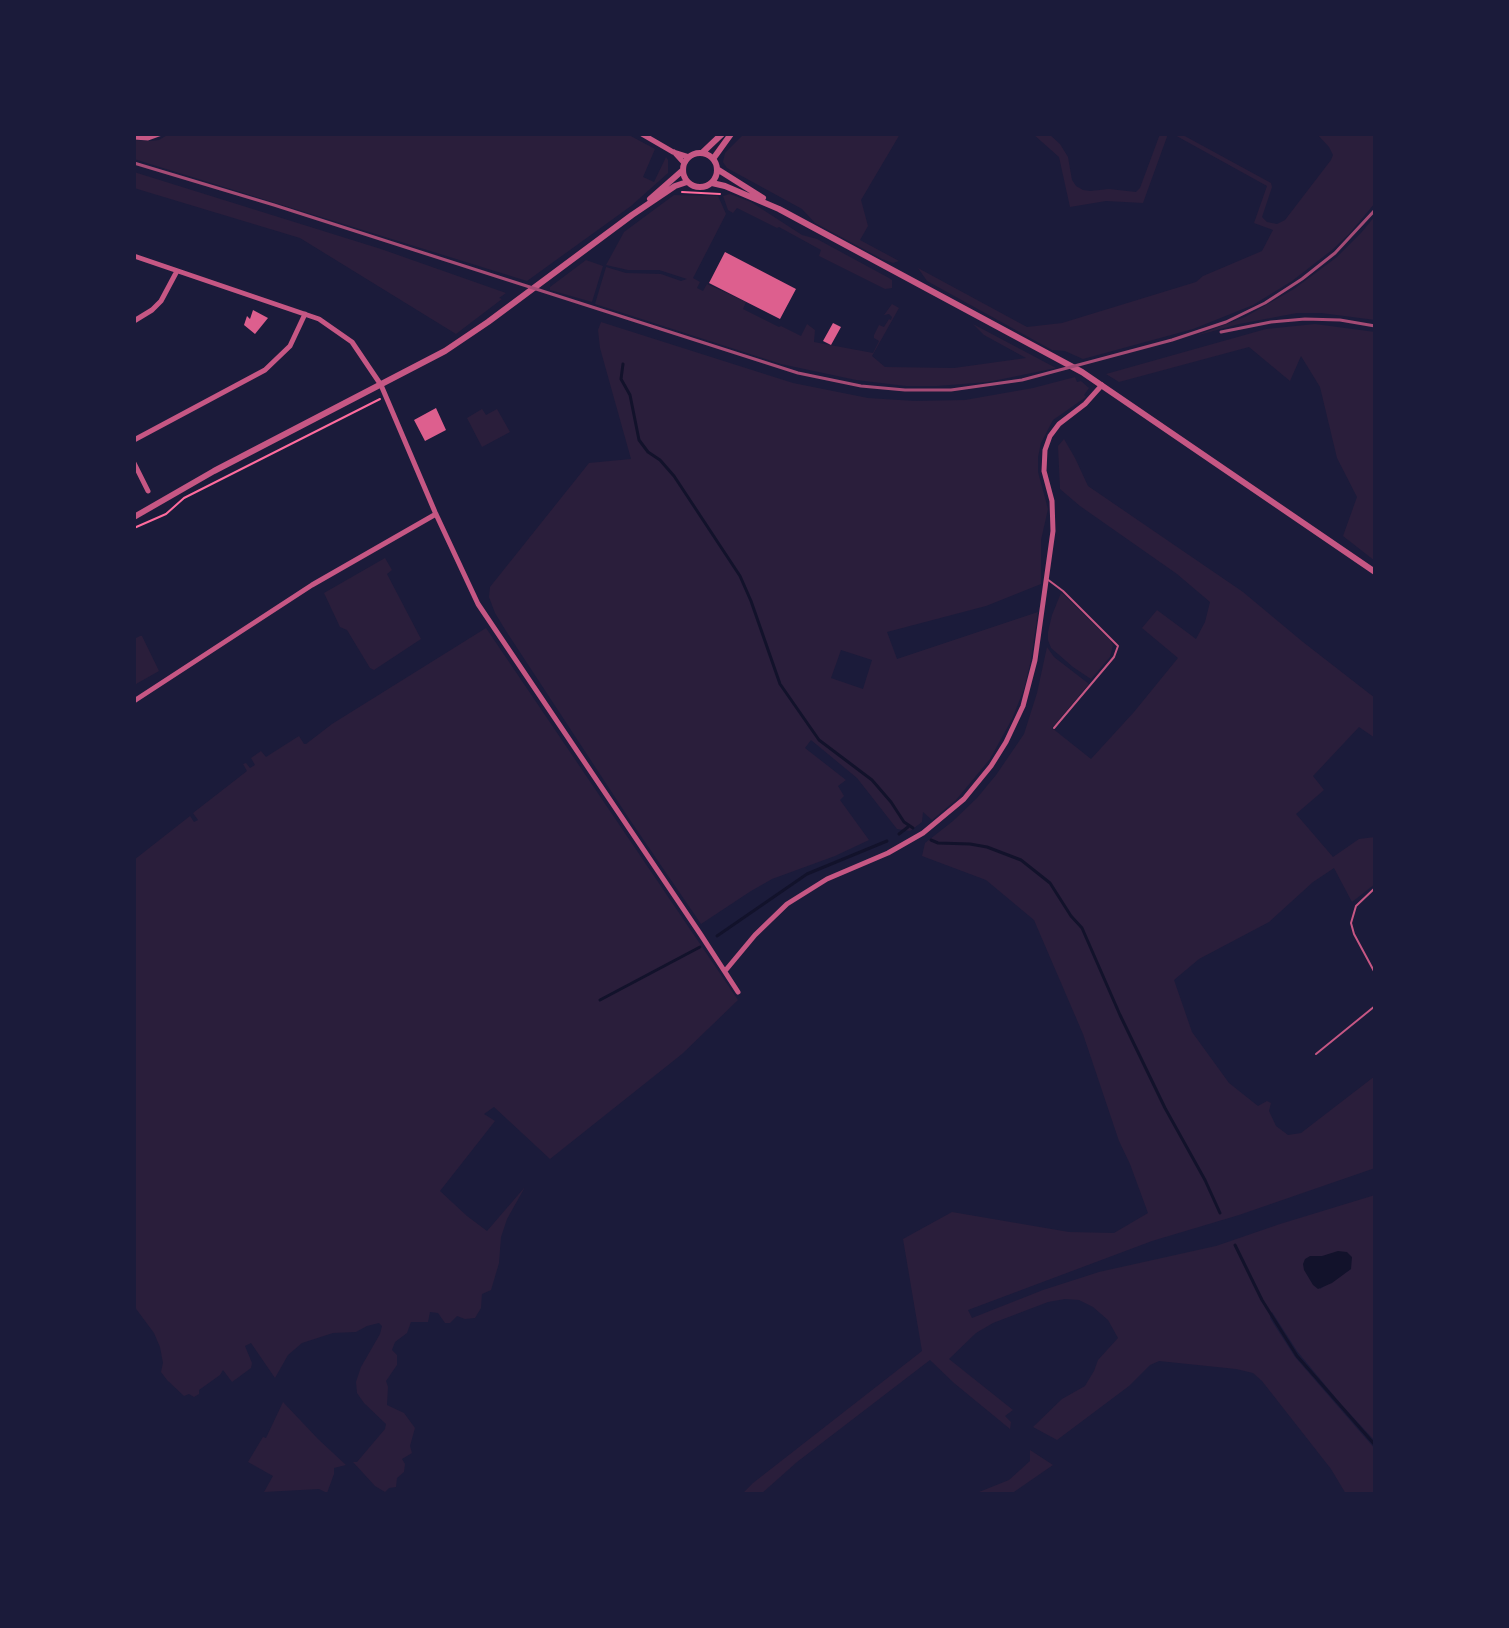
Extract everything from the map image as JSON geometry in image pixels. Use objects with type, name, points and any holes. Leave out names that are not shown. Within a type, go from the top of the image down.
[{"type":"street","points":[[134,137],[148,138],[159,134]]},
{"type":"street","points":[[642,134],[673,152],[685,163],[687,182]]},
{"type":"street","points":[[632,215],[685,163],[702,153],[722,134]]},
{"type":"street","points":[[713,159],[731,134]]},
{"type":"street","points":[[134,517],[214,471],[459,343],[675,186],[687,182],[697,187],[712,183],[717,169],[713,159],[702,153]]},
{"type":"street","points":[[717,169],[779,209],[1103,384],[1374,570]]},
{"type":"street","points":[[712,183],[779,209]]},
{"type":"street","points":[[134,256],[305,314],[326,323],[352,342],[381,385],[478,604],[738,992]]},
{"type":"street","points":[[134,321],[161,301],[177,271]]},
{"type":"street","points":[[134,440],[265,370],[290,346],[305,314]]},
{"type":"street","points":[[725,971],[755,935],[787,904],[827,879],[888,853],[923,833],[947,814],[975,787],[1006,742],[1023,706],[1035,660],[1047,579],[1054,521],[1044,471],[1045,450],[1059,424],[1085,404],[1103,384]]},
{"type":"street","points":[[134,463],[148,491]]},
{"type":"street","points":[[134,701],[312,585],[436,514]]},
{"type":"lane","points":[[1047,579],[1118,646],[1114,657],[1054,728]]},
{"type":"lane","points":[[1375,888],[1356,906],[1351,923],[1375,973]]},
{"type":"lane","points":[[1316,1054],[1375,1006]]},
{"type":"path","points":[[678,192],[720,194],[723,190]]},
{"type":"path","points":[[134,528],[166,514],[184,498],[380,399]]},
{"type":"shaded area","points":[[169,134],[627,134],[655,149],[643,177],[654,182],[666,157],[668,173],[631,206],[527,281],[134,159],[134,140],[159,140]]},
{"type":"shaded area","points":[[744,134],[900,134],[861,200],[868,226],[860,240],[899,261],[893,263],[882,259],[815,223],[802,209],[727,168],[723,162],[725,153]]},
{"type":"shaded area","points":[[1033,134],[1049,134],[1060,144],[1068,157],[1072,180],[1083,190],[1136,192],[1160,134],[1168,134],[1143,203],[1106,201],[1070,207],[1059,157]]},
{"type":"shaded area","points":[[1173,134],[1181,134],[1271,183],[1262,217],[1267,222],[1277,224],[1285,220],[1331,160],[1333,155],[1329,147],[1317,134],[1375,134],[1375,203],[1332,250],[1292,281],[1253,305],[1193,329],[1083,359],[1065,351],[1052,350],[927,281],[918,268],[1027,327],[1062,323],[1196,282],[1203,276],[1262,251],[1273,230],[1254,223],[1267,186]]},
{"type":"shaded area","points":[[134,172],[381,249],[506,293],[456,334],[300,238],[134,188]]},
{"type":"shaded area","points":[[730,194],[751,202],[802,235],[817,239],[889,278],[892,288],[885,289],[819,256],[821,250],[779,227],[737,208],[733,213],[728,210],[723,196]]},
{"type":"shaded area","points":[[674,195],[718,196],[726,214],[693,278],[700,282],[697,288],[703,291],[707,284],[746,302],[743,309],[779,327],[801,336],[807,324],[815,330],[814,342],[873,353],[879,341],[874,335],[879,325],[884,327],[891,320],[889,314],[884,315],[892,304],[899,308],[872,356],[885,367],[954,368],[1026,358],[984,335],[973,324],[1056,368],[988,382],[937,386],[856,380],[781,364],[595,304],[606,267],[626,273],[661,274],[681,281],[687,279],[659,270],[628,270],[606,265],[624,232]]},
{"type":"shaded area","points":[[1375,216],[1375,320],[1297,313],[1195,336],[1245,317],[1294,289],[1337,257]]},
{"type":"shaded area","points":[[586,260],[603,266],[592,302],[550,290],[550,287]]},
{"type":"shaded area","points":[[601,322],[793,383],[868,398],[965,400],[1075,377],[1077,382],[1081,381],[1089,388],[1084,395],[1086,397],[1053,420],[1041,443],[1038,472],[1048,509],[1041,540],[1041,584],[986,606],[887,632],[897,659],[1038,612],[1024,689],[990,759],[956,800],[932,820],[923,812],[922,822],[910,831],[897,829],[857,778],[811,740],[805,748],[846,780],[838,786],[844,796],[840,800],[869,840],[772,879],[701,924],[506,631],[489,597],[490,587],[589,463],[631,459],[600,348],[598,330]],"holes":[[[841,650],[872,660],[863,689],[831,678]]]},
{"type":"shaded area","points":[[1315,324],[1375,332],[1375,561],[1343,536],[1357,497],[1337,458],[1320,387],[1301,356],[1290,381],[1249,347],[1119,382],[1106,374],[1266,329]]},
{"type":"shaded area","points":[[482,409],[486,415],[497,409],[510,432],[482,447],[467,418]]},
{"type":"shaded area","points":[[1064,439],[1088,486],[1243,592],[1375,698],[1375,738],[1359,727],[1313,776],[1324,790],[1296,814],[1333,857],[1359,839],[1375,837],[1375,884],[1352,902],[1334,868],[1313,882],[1269,922],[1199,959],[1174,980],[1192,1032],[1229,1083],[1258,1106],[1267,1101],[1271,1103],[1269,1111],[1276,1126],[1288,1135],[1301,1133],[1375,1076],[1375,1168],[1152,1241],[968,1310],[972,1318],[1099,1272],[1216,1246],[1375,1195],[1375,1441],[1297,1351],[1272,1312],[1270,1318],[1295,1357],[1375,1449],[1375,1494],[1346,1494],[1331,1469],[1262,1381],[1253,1373],[1236,1369],[1159,1361],[1057,1440],[1033,1427],[1062,1399],[1085,1386],[1098,1360],[1118,1338],[1108,1320],[1093,1307],[1079,1300],[1065,1299],[1048,1302],[993,1323],[976,1333],[949,1359],[1013,1410],[1005,1416],[1011,1422],[1010,1429],[930,1360],[797,1462],[761,1494],[742,1494],[922,1351],[903,1239],[952,1212],[1069,1232],[1114,1233],[1148,1213],[1119,1141],[1083,1034],[1034,920],[986,880],[922,856],[925,843],[977,798],[1024,734],[1047,647],[1054,657],[1089,684],[1052,728],[1091,759],[1178,658],[1142,628],[1157,610],[1196,639],[1205,622],[1210,602],[1177,574],[1060,489],[1058,446]],"holes":[[[1322,1256],[1351,1269],[1320,1289],[1314,1257]]]},
{"type":"shaded area","points":[[385,558],[392,570],[387,574],[421,639],[374,670],[347,630],[340,627],[324,593]]},
{"type":"shaded area","points":[[1061,593],[1113,645],[1110,657],[1091,679],[1051,648],[1048,640],[1052,615]]},
{"type":"shaded area","points":[[486,628],[738,1000],[682,1054],[550,1159],[494,1107],[484,1114],[495,1121],[440,1191],[487,1231],[525,1187],[507,1219],[491,1290],[482,1294],[481,1308],[475,1318],[457,1316],[450,1323],[445,1323],[438,1313],[430,1312],[428,1322],[411,1322],[407,1333],[395,1342],[392,1350],[397,1355],[397,1365],[386,1381],[387,1405],[404,1413],[415,1428],[410,1446],[412,1453],[402,1459],[404,1472],[397,1478],[396,1487],[385,1492],[375,1486],[353,1462],[357,1462],[386,1424],[364,1403],[357,1393],[356,1382],[380,1334],[382,1326],[379,1323],[356,1332],[333,1333],[302,1343],[288,1355],[275,1378],[251,1343],[245,1346],[251,1368],[232,1382],[223,1370],[194,1397],[189,1394],[184,1396],[161,1372],[160,1347],[154,1333],[134,1306],[134,860],[190,816],[194,822],[198,820],[193,813],[247,771],[243,764],[250,768],[255,765],[251,758],[261,751],[266,757],[299,736],[306,744],[332,724]]},
{"type":"shaded area","points":[[140,636],[159,671],[136,684],[134,639]]},
{"type":"shaded area","points":[[1338,1251],[1347,1252],[1352,1257],[1351,1269],[1318,1289],[1304,1270],[1305,1259]]},
{"type":"shaded area","points":[[283,1402],[346,1465],[334,1468],[327,1493],[319,1489],[264,1492],[273,1476],[248,1462],[263,1437],[266,1438]]},
{"type":"shaded area","points":[[1030,1450],[1053,1465],[1011,1494],[974,1494],[1009,1480],[1030,1461]]},
{"type":"building","points":[[725,252],[796,289],[780,319],[709,283]]},
{"type":"building","points":[[253,310],[268,318],[255,334],[244,325]]},
{"type":"building","points":[[833,323],[841,327],[831,345],[823,341]]},
{"type":"building","points":[[436,408],[446,430],[425,441],[414,420]]},
{"type":"waterway","points":[[623,364],[621,379],[630,395],[639,440],[674,476],[740,576],[780,684],[819,740],[872,780],[904,822],[913,828]]},
{"type":"waterway","points":[[899,834],[908,827]]},
{"type":"waterway","points":[[931,840],[987,847],[1021,860],[1050,883],[1082,928],[1165,1108],[1220,1213]]},
{"type":"waterway","points":[[717,936],[807,874],[887,841]]},
{"type":"waterway","points":[[600,1000],[700,947]]},
{"type":"waterway","points":[[1235,1245],[1262,1300],[1297,1356],[1375,1445]]},
{"type":"railway","points":[[134,163],[798,373],[861,386],[905,390],[951,390],[1022,380],[1172,340],[1226,322],[1265,303],[1302,279],[1335,253],[1375,210]]},
{"type":"railway","points":[[1221,332],[1305,319],[1340,320],[1375,326]]}]
